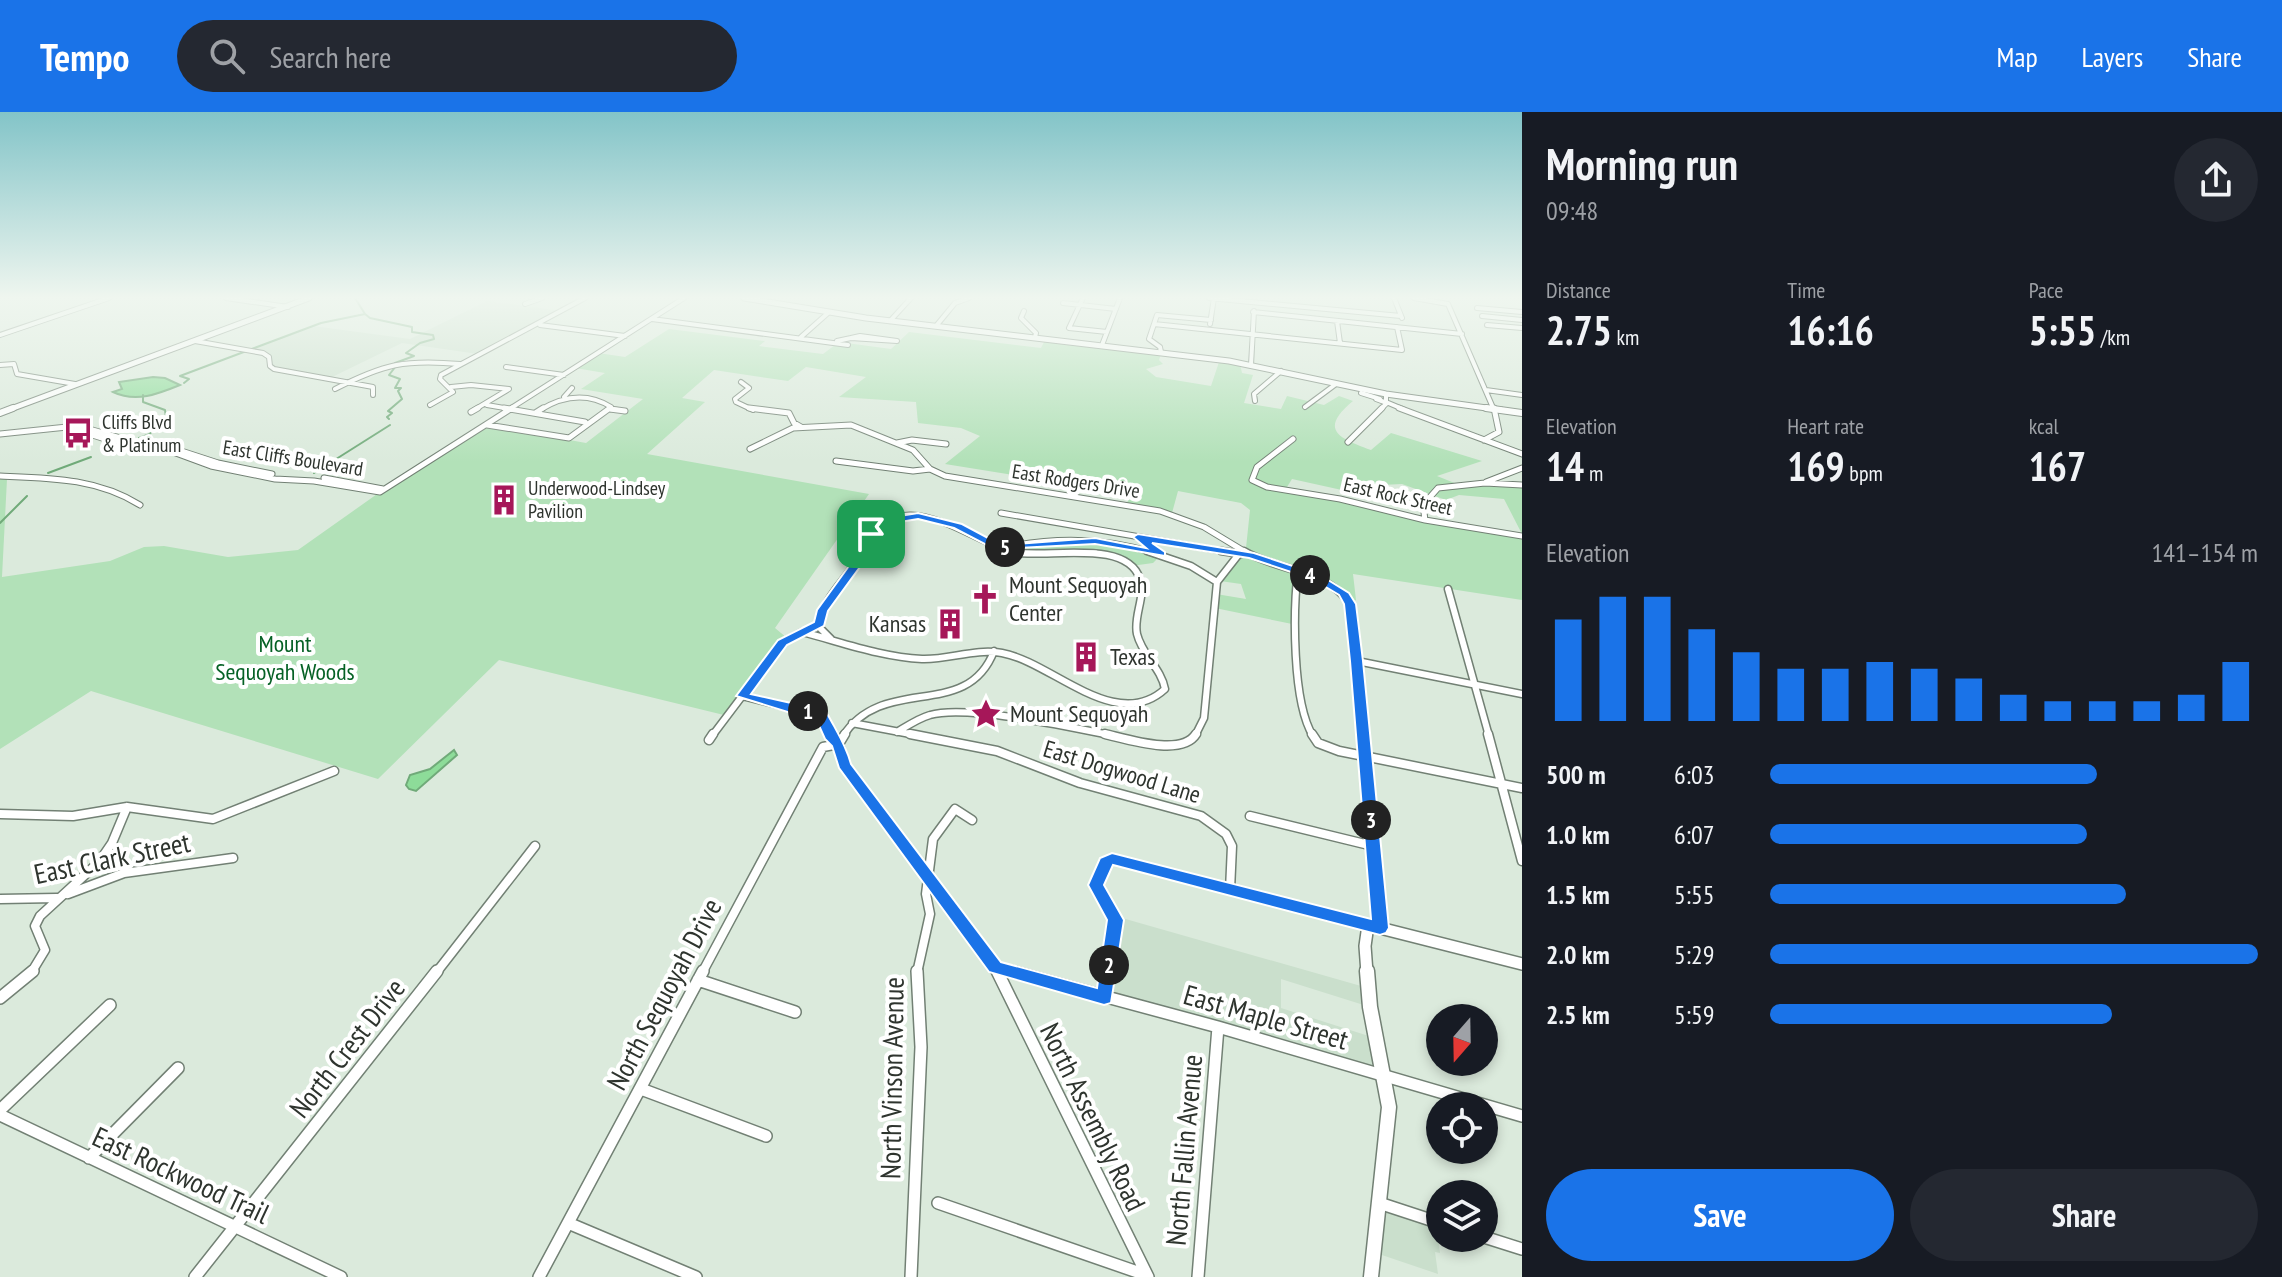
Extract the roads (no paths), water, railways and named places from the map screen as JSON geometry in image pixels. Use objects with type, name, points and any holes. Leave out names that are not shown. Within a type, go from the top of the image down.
[{"type":"main road","points":[[0,413],[163,352]]},
{"type":"main road","points":[[1164,352],[1281,371],[1387,399],[1522,413]]},
{"type":"main road","points":[[1371,1277],[1389,1107],[1370,1007],[1365,946],[1374,926],[1522,964]]},
{"type":"street","points":[[257,352],[268,355],[270,366],[278,370],[373,387],[373,395]]},
{"type":"street","points":[[430,405],[451,395],[454,390],[440,377],[482,352]]},
{"type":"street","points":[[487,425],[599,352]]},
{"type":"street","points":[[1251,365],[1252,352]]},
{"type":"street","points":[[1470,352],[1500,430],[1484,440]]},
{"type":"street","points":[[335,389],[378,367],[427,361],[460,364]]},
{"type":"street","points":[[514,361],[504,368],[564,375]]},
{"type":"street","points":[[0,365],[14,364],[16,374],[75,384]]},
{"type":"street","points":[[1255,401],[1254,394],[1281,371]]},
{"type":"street","points":[[741,382],[749,388],[736,402],[753,410],[789,413],[794,423],[803,427]]},
{"type":"street","points":[[1305,407],[1336,384]]},
{"type":"street","points":[[451,387],[466,385],[509,389],[471,412]]},
{"type":"street","points":[[535,413],[564,397],[572,388]]},
{"type":"street","points":[[1486,390],[1522,395]]},
{"type":"street","points":[[1361,393],[1376,399],[1387,399],[1522,454]]},
{"type":"street","points":[[564,397],[603,402],[611,405],[610,409]]},
{"type":"street","points":[[1348,442],[1387,399]]},
{"type":"street","points":[[487,405],[588,422]]},
{"type":"street","points":[[487,425],[569,438],[610,409],[625,411]]},
{"type":"street","name":"East Cliffs Boulevard","points":[[0,432],[67,427],[102,438],[173,452],[211,466],[275,479],[326,480],[372,492],[385,490],[487,425]]},
{"type":"street","name":"East Rodgers Drive","points":[[803,427],[851,425],[913,450],[930,469],[960,479],[1160,511],[1204,527],[1251,555],[1298,570],[1343,593],[1350,604],[1357,661]]},
{"type":"street","points":[[750,449],[793,428],[803,427]]},
{"type":"street","name":"East Rock Street","points":[[1293,439],[1257,467],[1252,480],[1267,487],[1340,499],[1425,520],[1522,536]]},
{"type":"street","points":[[897,444],[912,440],[946,444]]},
{"type":"street","points":[[836,461],[913,471],[930,469]]},
{"type":"street","points":[[1485,483],[1522,468]]},
{"type":"street","points":[[0,476],[81,482],[121,493],[140,505]]},
{"type":"street","points":[[1425,520],[1423,505],[1432,491],[1485,483],[1522,485]]},
{"type":"street","points":[[1001,513],[1251,555]]},
{"type":"street","points":[[802,632],[831,639],[922,659],[994,651],[1012,656],[1061,682],[1127,703],[1150,701],[1162,694],[1165,683],[1137,639],[1135,626],[1142,584],[1127,564],[1098,553],[1034,555],[1000,549],[958,526],[927,517],[898,517],[880,524],[855,567],[823,610],[820,624],[831,639]]},
{"type":"street","points":[[1138,537],[1162,554]]},
{"type":"street","points":[[1000,549],[1018,545],[1095,541],[1162,554],[1194,567],[1217,582]]},
{"type":"street","points":[[897,732],[929,715],[948,712],[1053,723],[1159,746],[1173,747],[1194,739],[1204,718],[1217,582],[1239,554]]},
{"type":"street","points":[[1298,570],[1296,637],[1302,708],[1309,733],[1317,742],[1365,756],[1522,788]]},
{"type":"street","points":[[1448,589],[1477,685],[1499,783],[1522,861]]},
{"type":"street","points":[[709,740],[783,642],[820,624]]},
{"type":"street","points":[[839,744],[852,723],[878,705],[978,682],[990,666],[994,651]]},
{"type":"street","points":[[1104,997],[1115,920],[1096,885],[1105,862],[1112,859],[1374,926],[1373,846],[1357,661],[1522,694]]},
{"type":"street","name":"North Assembly Road","points":[[742,696],[823,718],[832,739],[839,744],[844,765],[995,967],[1147,1276]]},
{"type":"street","name":"East Dogwood Lane","points":[[852,723],[997,751],[1080,783],[1201,816],[1226,834],[1232,846],[1230,890]]},
{"type":"street","name":"North Sequoyah Drive","points":[[539,1277],[823,747],[839,744]]},
{"type":"street","points":[[0,814],[73,816],[127,807],[213,819],[334,771]]},
{"type":"street","points":[[0,998],[40,961],[45,950],[44,942],[35,926],[40,916],[99,862],[112,843],[127,807]]},
{"type":"street","name":"North Vinson Avenue","points":[[911,1277],[921,1047],[916,977],[930,914],[926,894],[933,839],[955,809],[972,820]]},
{"type":"street","points":[[1250,816],[1373,846]]},
{"type":"street","name":"North Crest Drive","points":[[195,1277],[535,846]]},
{"type":"street","name":"East Clark Street","points":[[0,899],[59,897],[124,873],[233,858]]},
{"type":"street","name":"East Maple Street","points":[[995,967],[1218,1027],[1522,1116]]},
{"type":"street","points":[[698,980],[795,1012]]},
{"type":"street","points":[[0,1112],[110,1005]]},
{"type":"street","name":"North Fallin Avenue","points":[[1198,1277],[1218,1027]]},
{"type":"street","points":[[89,1158],[178,1068]]},
{"type":"street","points":[[641,1089],[766,1136]]},
{"type":"street","name":"East Rockwood Trail","points":[[0,1112],[89,1158],[341,1277]]},
{"type":"street","points":[[938,1203],[1147,1276]]},
{"type":"street","points":[[1379,1203],[1426,1218]]},
{"type":"street","points":[[568,1223],[696,1277]]},
{"type":"street","points":[[1498,1241],[1522,1249]]},
{"type":"waterway","points":[[184,383],[189,379],[180,376],[243,352]]},
{"type":"waterway","points":[[395,363],[414,356],[407,352]]},
{"type":"waterway","points":[[389,419],[387,417],[392,413],[388,411],[402,399],[398,391],[401,388],[395,388],[400,379],[389,375],[396,366]]},
{"type":"waterway","points":[[139,438],[150,434],[154,426],[166,418],[165,410],[143,402],[143,395]]},
{"type":"waterway","points":[[314,473],[390,425]]},
{"type":"waterway","points":[[48,473],[91,457]]},
{"type":"waterway","points":[[0,523],[27,496]]},
{"type":"place","name":"Cliffs Blvd & Platinum","points":[[78,433]]},
{"type":"place","name":"Underwood-Lindsey Pavilion","points":[[504,500]]},
{"type":"place","name":"Mount Sequoyah Center","points":[[985,599]]},
{"type":"place","name":"Kansas","points":[[950,624]]},
{"type":"place","name":"Texas","points":[[1086,657]]},
{"type":"place","name":"Mount Sequoyah","points":[[986,714]]},
{"type":"park label","name":"Mount Sequoyah Woods","points":[[285,658]]}]
